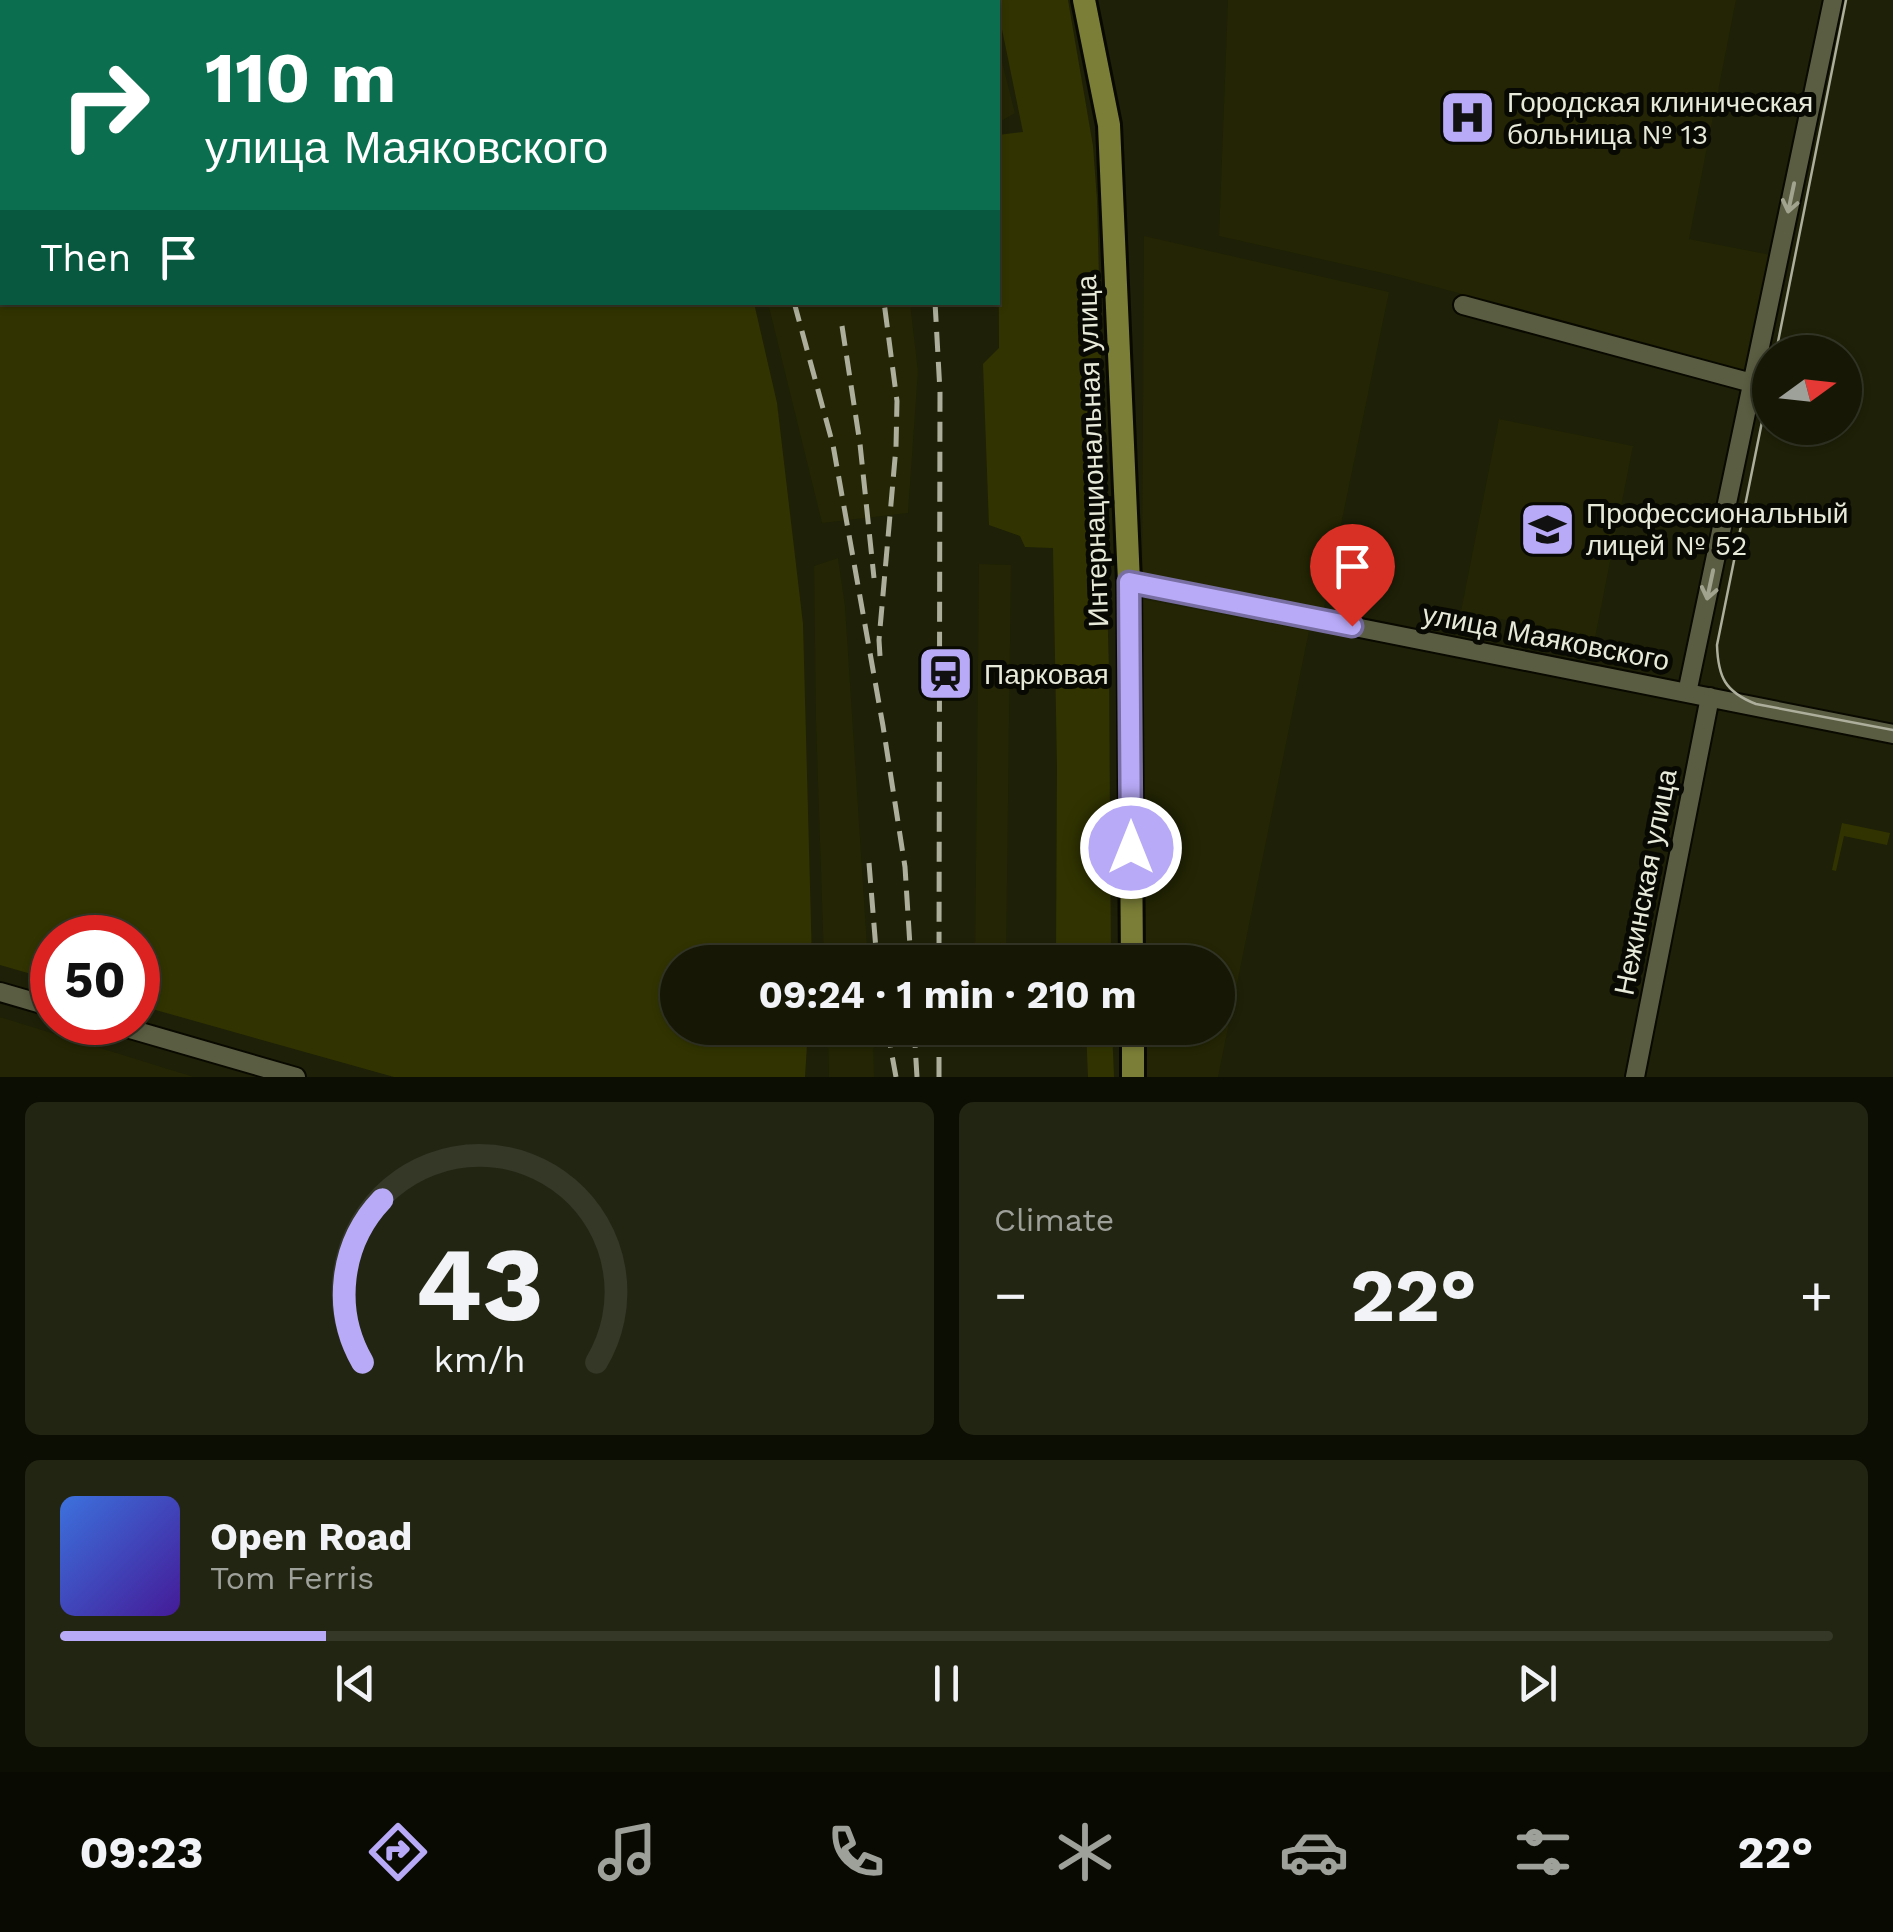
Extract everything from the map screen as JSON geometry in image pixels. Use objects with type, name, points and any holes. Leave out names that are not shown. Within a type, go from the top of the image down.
[{"type":"main road","name":"Интернациональная улица","points":[[1084,0],[1109,125],[1129,582],[1132,945]]},
{"type":"main road","points":[[1132,1045],[1133,1077]]},
{"type":"street","points":[[1762,335],[1833,0]]},
{"type":"street","points":[[1463,305],[1752,383],[1687,693]]},
{"type":"street","name":"улица Маяковского","points":[[1129,582],[1893,734]]},
{"type":"street","name":"Нежинская улица","points":[[1635,1077],[1710,697]]},
{"type":"street","points":[[0,992],[30,1001]]},
{"type":"street","points":[[160,1038],[296,1077]]},
{"type":"shaded area","points":[[1000,0],[1068,0],[1093,146],[1097,200],[1109,673],[1111,945],[1056,945],[1053,548],[1025,547],[1020,536],[989,525],[983,364],[999,348],[1000,135],[1023,132],[1000,20]]},
{"type":"shaded area","name":"Городская клиническая больница № 13","points":[[1228,0],[1736,0],[1689,239],[1771,255],[1758,335],[1752,335],[1751,380],[1462,294],[1219,236]]},
{"type":"shaded area","points":[[1000,54],[1015,113],[1000,122]]},
{"type":"shaded area","points":[[1144,236],[1389,292],[1322,617],[1142,580]]},
{"type":"shaded area","points":[[0,305],[754,305],[777,403],[803,624],[812,945],[660,945],[660,1045],[807,1045],[805,1077],[394,1077],[160,1011],[160,915],[30,915],[30,974],[0,965]]},
{"type":"shaded area","points":[[768,305],[910,305],[918,371],[908,513],[822,523]]},
{"type":"shaded area","name":"Профессиональный лицей № 52","points":[[1499,419],[1633,446],[1595,638],[1461,611]]},
{"type":"shaded area","points":[[838,558],[845,606],[867,945],[823,945],[814,566]]},
{"type":"shaded area","points":[[979,564],[1011,565],[1006,945],[975,945]]},
{"type":"shaded area","points":[[1142,599],[1309,631],[1235,994],[1235,945],[1145,945]]},
{"type":"shaded area","points":[[1842,823],[1890,833],[1887,845],[1844,836],[1836,871],[1832,870]]},
{"type":"shaded area","points":[[0,1017],[30,1026],[30,1045],[91,1045],[194,1077],[0,1077]]},
{"type":"shaded area","points":[[828,1045],[873,1045],[874,1077],[829,1077]]},
{"type":"shaded area","points":[[1087,1045],[1113,1045],[1114,1077],[1088,1077]]},
{"type":"shaded area","points":[[1146,1045],[1225,1045],[1218,1077],[1146,1077]]},
{"type":"tram line","points":[[1779,335],[1846,0]]},
{"type":"tram line","points":[[1757,445],[1717,645],[1725,682],[1756,704],[1893,730]]},
{"type":"railway","points":[[795,305],[833,445],[905,867],[910,945]]},
{"type":"railway","points":[[880,656],[897,401],[884,305]]},
{"type":"railway","points":[[935,305],[940,392],[939,945]]},
{"type":"railway","points":[[842,326],[874,578]]},
{"type":"railway","points":[[869,863],[876,945]]},
{"type":"railway","points":[[890,1045],[896,1077]]},
{"type":"railway","points":[[915,1045],[917,1077]]},
{"type":"railway","points":[[939,1045],[939,1077]]},
{"type":"place","name":"Городская клиническая больница № 13","points":[[1468,118]]},
{"type":"place","name":"Профессиональный лицей № 52","points":[[1547,529]]},
{"type":"place","name":"Парковая","points":[[945,674]]},
{"type":"route","points":[[1131,848],[1129,582],[1352,626]]}]
